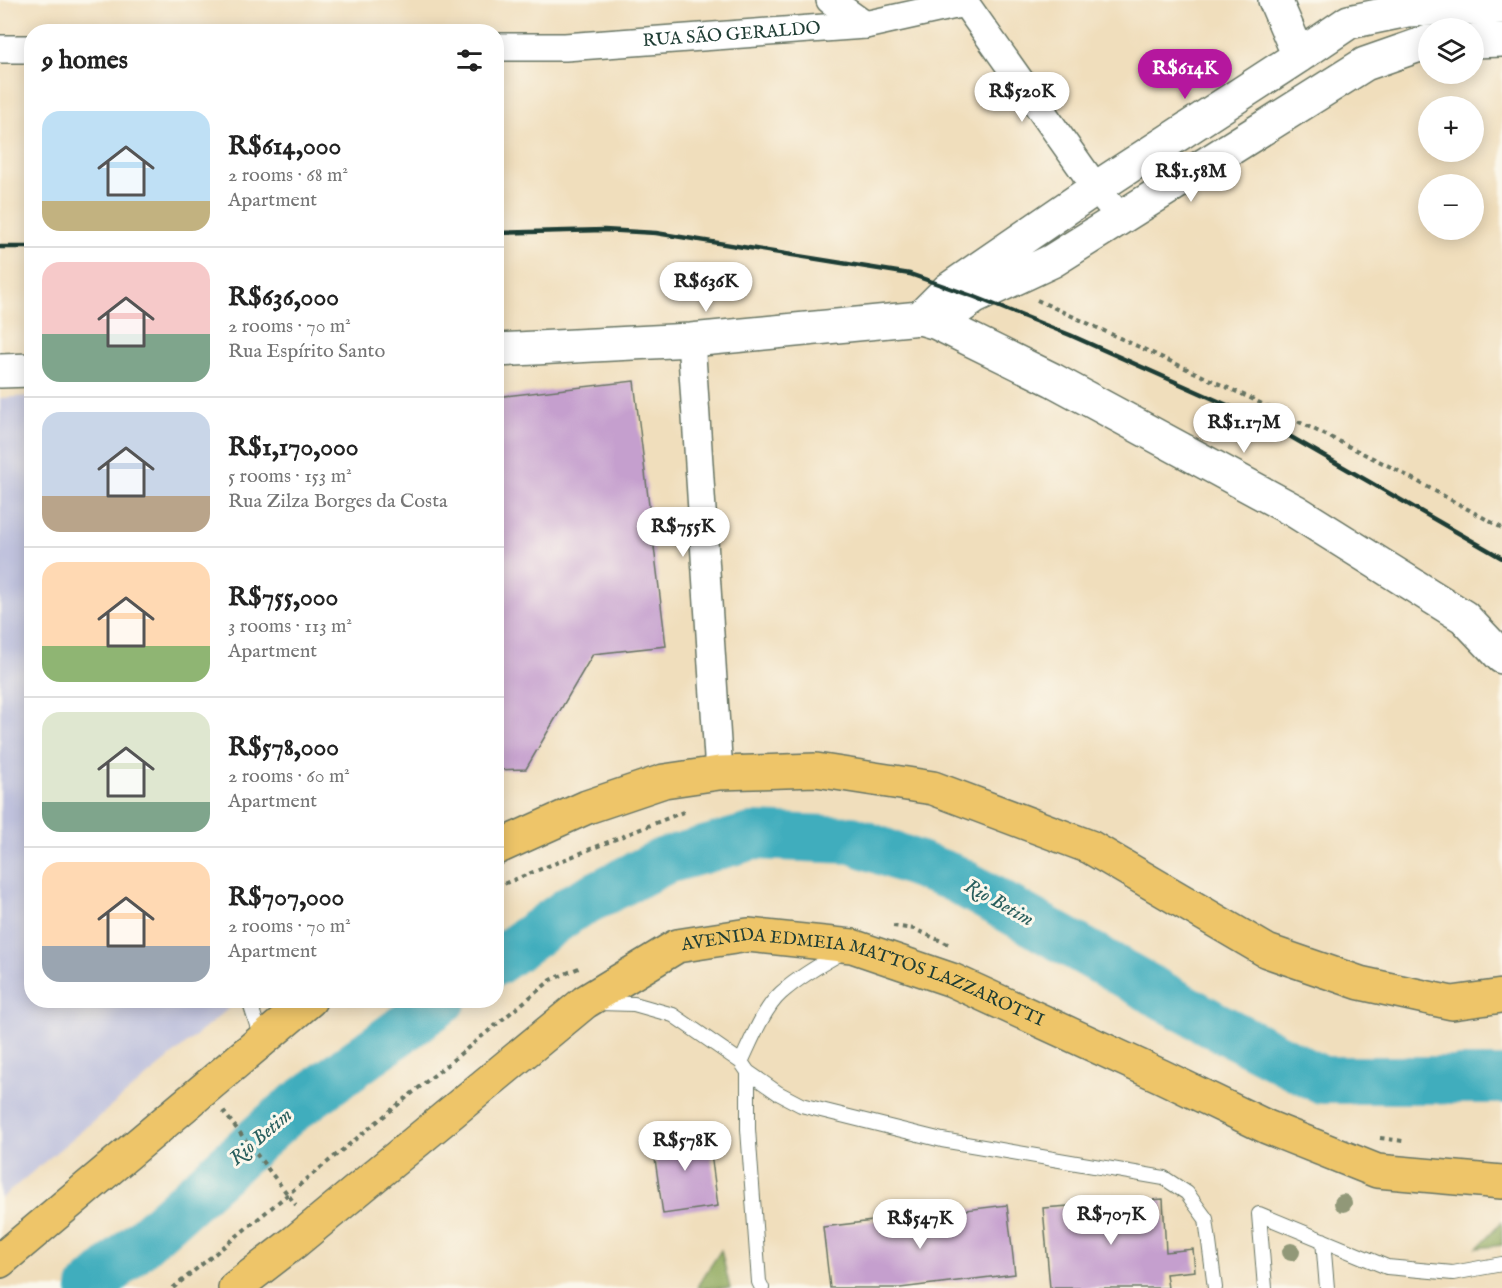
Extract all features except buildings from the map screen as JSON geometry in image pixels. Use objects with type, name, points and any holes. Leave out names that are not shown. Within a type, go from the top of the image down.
[{"type":"main road","points":[[504,844],[587,807],[664,780],[719,773],[816,770],[933,788],[1090,847],[1266,951],[1359,982],[1452,1003],[1502,996]]},
{"type":"main road","name":"AVENIDA EDMEIA MATTOS LAZZAROTTI","points":[[235,1288],[296,1241],[585,1002],[677,946],[747,935],[852,946],[952,980],[1266,1127],[1377,1171],[1502,1182]]},
{"type":"main road","points":[[0,1262],[301,1008]]},
{"type":"street","points":[[830,0],[865,26]]},
{"type":"street","points":[[1275,0],[1299,56]]},
{"type":"street","points":[[963,1],[1096,188],[1120,217]]},
{"type":"street","name":"RUA SÃO GERALDO","points":[[504,47],[565,47],[865,26],[963,1]]},
{"type":"street","points":[[928,321],[949,289],[1096,188],[1349,22],[1407,10],[1502,7]]},
{"type":"street","points":[[1484,40],[1502,39]]},
{"type":"street","points":[[504,350],[691,340],[928,321],[1052,261],[1365,64],[1418,45]]},
{"type":"street","points":[[0,49],[24,49]]},
{"type":"street","points":[[928,321],[1053,380],[1295,510],[1464,617],[1502,657]]},
{"type":"street","points":[[691,340],[719,773]]},
{"type":"street","points":[[0,371],[24,370]]},
{"type":"lane","points":[[762,1288],[759,1282],[744,1067],[761,1022],[779,995],[810,971],[852,946]]},
{"type":"lane","points":[[585,1002],[634,1004],[673,1015],[777,1092],[801,1105],[942,1140],[1164,1178],[1187,1193],[1206,1219],[1215,1288]]},
{"type":"lane","points":[[252,1008],[262,1041]]},
{"type":"lane","points":[[1265,1288],[1259,1214],[1387,1267],[1453,1273],[1502,1264]]},
{"type":"lane","points":[[1323,1240],[1326,1288]]},
{"type":"path","points":[[1002,285],[1269,408],[1395,469],[1502,528]]},
{"type":"path","points":[[504,884],[696,807]]},
{"type":"path","points":[[891,926],[914,929],[956,949]]},
{"type":"path","points":[[173,1288],[550,980],[583,966]]},
{"type":"path","points":[[241,1134],[287,1194]]},
{"type":"path","points":[[1373,1137],[1408,1141]]},
{"type":"shaded area","points":[[24,396],[24,1008],[228,1009],[0,1199],[0,398]]},
{"type":"green space","points":[[1502,1222],[1502,1245],[1477,1248]]},
{"type":"green space","points":[[721,1250],[730,1288],[698,1288],[698,1285]]},
{"type":"waterway","name":"Rio Betim","points":[[504,956],[575,906],[664,861],[754,836],[852,840],[954,878],[1211,1023],[1322,1080],[1502,1080]]},
{"type":"waterway","name":"Rio Betim","points":[[91,1288],[287,1113],[432,1008]]},
{"type":"railway","points":[[504,233],[604,230],[656,233],[910,274],[1070,335],[1263,421],[1502,558]]},
{"type":"railway","points":[[0,247],[24,247]]}]
